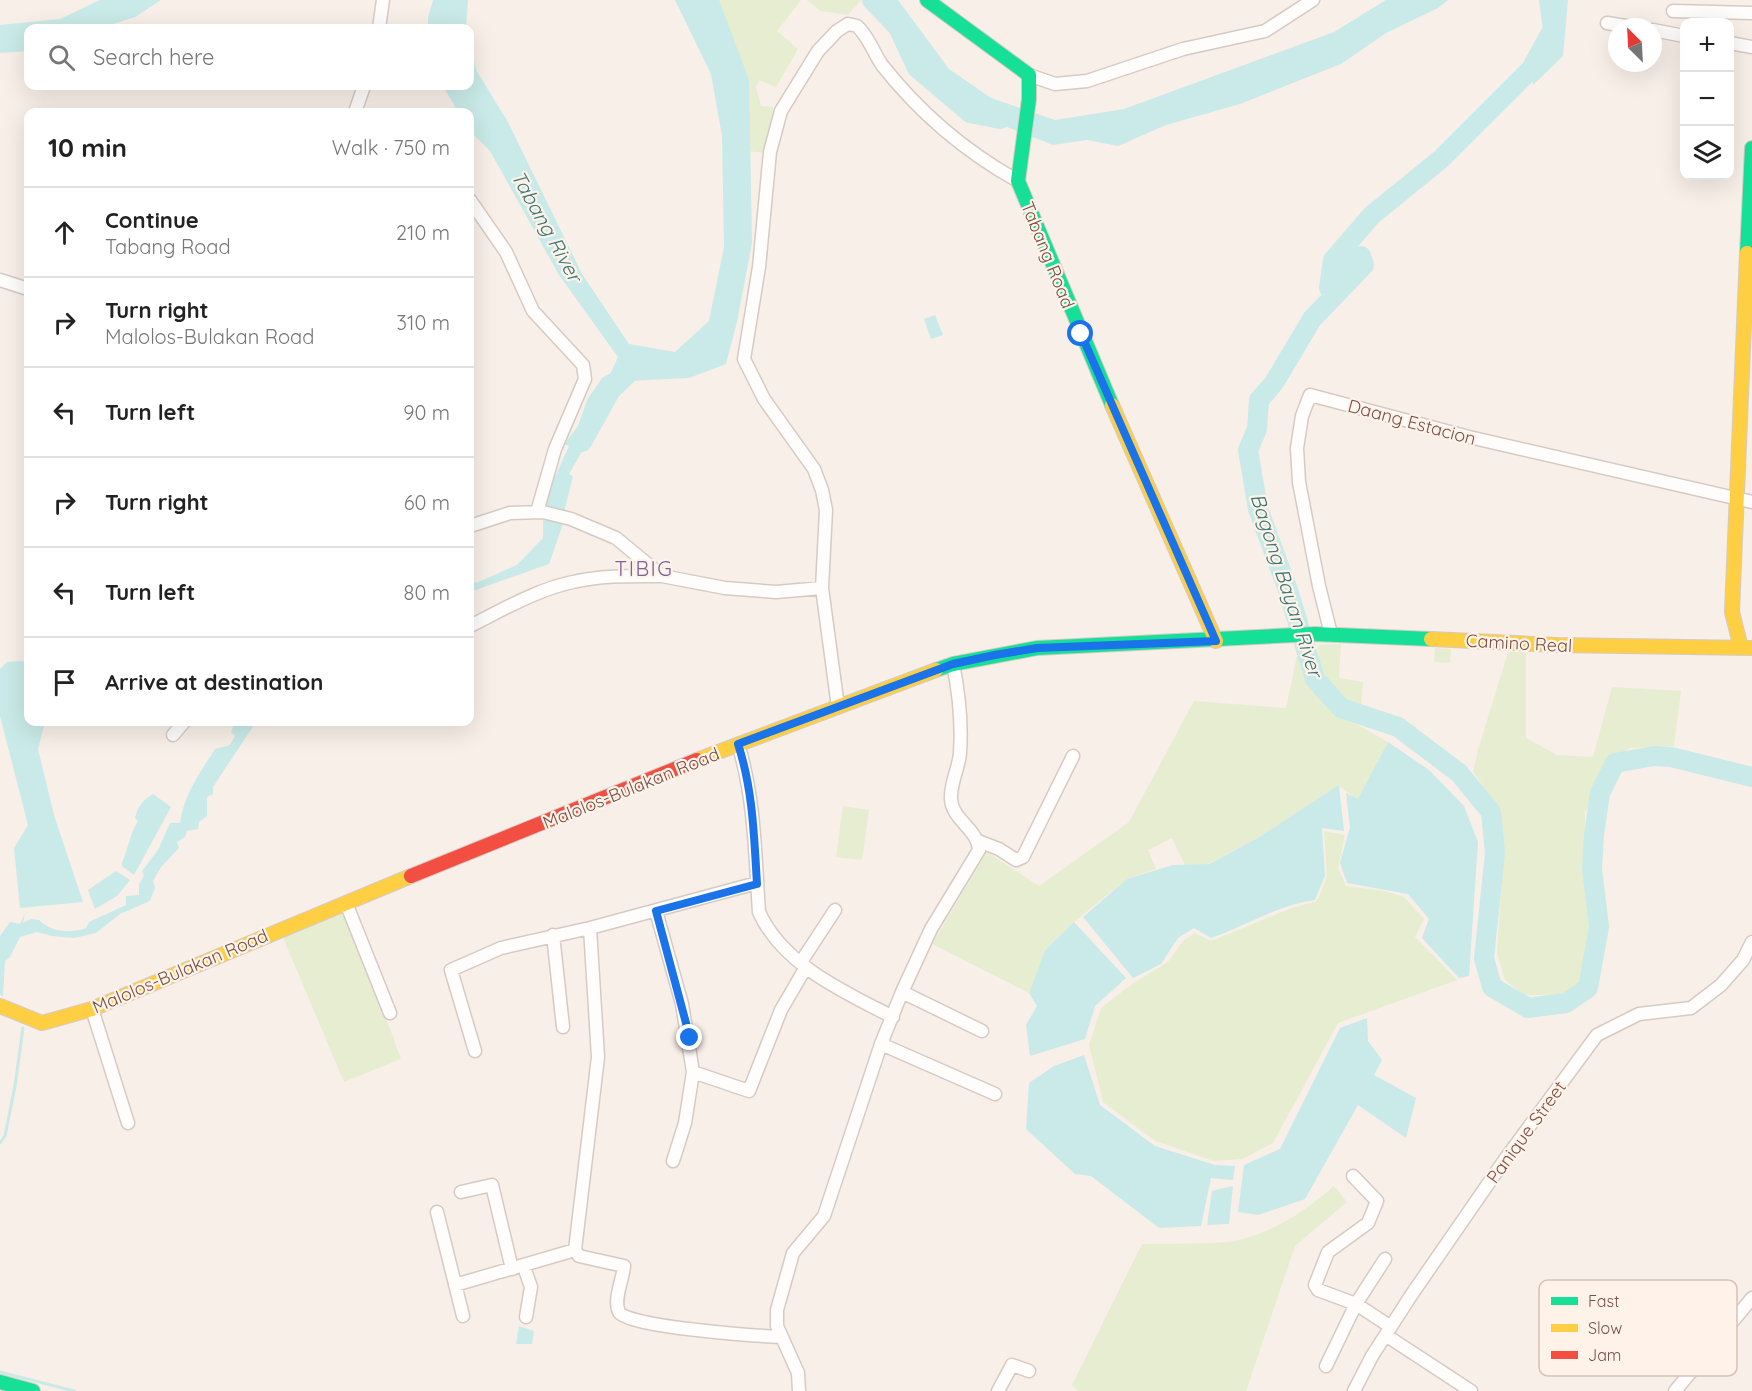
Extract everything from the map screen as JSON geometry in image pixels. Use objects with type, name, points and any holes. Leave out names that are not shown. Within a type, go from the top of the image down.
[{"type":"main road","points":[[927,0],[1029,75]]},
{"type":"main road","name":"Tabang Road","points":[[1029,75],[1029,99],[1018,181],[1060,286],[1216,641]]},
{"type":"main road","points":[[1747,648],[1732,612],[1735,499],[1751,212],[1752,148]]},
{"type":"main road","points":[[1713,647],[1732,612]]},
{"type":"main road","name":"Malolos-Bulakan Road","points":[[0,1006],[32,1021],[42,1023],[92,1009],[738,744],[953,664],[1037,648],[1216,641],[1286,634]]},
{"type":"main road","name":"Camino Real","points":[[1286,634],[1331,634],[1557,645],[1747,648]]},
{"type":"main road","points":[[0,1382],[33,1391]]},
{"type":"street","points":[[380,24],[383,0]]},
{"type":"street","points":[[1029,75],[1055,84],[1088,81],[1183,49],[1265,31],[1313,0]]},
{"type":"street","points":[[1673,11],[1752,13]]},
{"type":"street","points":[[838,707],[825,628],[822,588],[826,510],[822,490],[814,469],[764,399],[744,360],[759,267],[770,152],[781,111],[818,51],[837,31],[848,24],[857,26],[882,64],[931,118],[991,166],[1018,181]]},
{"type":"street","points":[[1662,32],[1680,35]]},
{"type":"street","points":[[1734,44],[1752,47]]},
{"type":"street","points":[[357,108],[363,90]]},
{"type":"street","points":[[474,207],[506,252],[533,310],[582,365],[585,379],[555,449],[540,512]]},
{"type":"street","points":[[0,280],[24,288]]},
{"type":"street","name":"Daang Estacion","points":[[1331,634],[1319,586],[1299,482],[1297,448],[1302,416],[1310,395],[1469,437],[1752,502]]},
{"type":"street","points":[[474,525],[510,513],[540,512],[571,519],[616,538],[662,576]]},
{"type":"street","points":[[474,624],[517,603],[572,582],[613,576],[662,576],[725,588],[776,592],[822,588]]},
{"type":"street","points":[[953,664],[958,686],[960,755],[950,800],[956,814],[978,841],[999,849],[1016,860],[1023,857],[1073,756]]},
{"type":"street","points":[[173,735],[181,726]]},
{"type":"street","points":[[738,744],[747,773],[753,814],[759,912],[765,926],[804,964],[839,989],[892,1017]]},
{"type":"street","points":[[799,1391],[798,1373],[777,1326],[777,1310],[793,1253],[824,1216],[881,1044],[902,992],[931,929],[975,858],[979,850],[978,841]]},
{"type":"street","points":[[476,1051],[451,970],[501,948],[590,928],[757,884]]},
{"type":"street","points":[[346,903],[390,1013]]},
{"type":"street","points":[[693,1072],[749,1091],[781,1010],[835,910]]},
{"type":"street","points":[[656,911],[682,1004],[693,1072],[685,1124],[673,1161]]},
{"type":"street","points":[[590,928],[598,1057],[575,1250],[579,1256],[624,1266],[617,1303],[618,1311],[623,1317],[662,1326],[781,1337]]},
{"type":"street","points":[[553,935],[563,1027]]},
{"type":"street","name":"Panique Street","points":[[1354,1391],[1372,1356],[1506,1158],[1597,1035],[1639,1014],[1691,1008],[1748,965],[1752,942]]},
{"type":"street","points":[[902,992],[982,1031]]},
{"type":"street","points":[[92,1009],[128,1123]]},
{"type":"street","points":[[881,1044],[995,1094]]},
{"type":"street","points":[[1353,1176],[1377,1201],[1368,1223],[1328,1252],[1315,1285],[1318,1290],[1356,1304],[1389,1332],[1471,1391]]},
{"type":"street","points":[[461,1192],[492,1185],[518,1268],[531,1287],[526,1317]]},
{"type":"street","points":[[437,1212],[463,1316]]},
{"type":"street","points":[[455,1285],[575,1250]]},
{"type":"street","points":[[1326,1366],[1356,1304],[1385,1259]]},
{"type":"street","points":[[1737,1316],[1752,1298]]},
{"type":"street","points":[[998,1391],[1012,1365],[1029,1371]]},
{"type":"street","points":[[1675,1391],[1687,1376]]},
{"type":"green space","points":[[695,0],[801,0],[777,31],[798,49],[776,87],[759,80],[756,87],[761,106],[773,107],[767,153],[748,151]]},
{"type":"green space","points":[[807,0],[860,1],[848,15],[821,11]]},
{"type":"green space","points":[[1341,644],[1339,678],[1363,682],[1361,704],[1377,710],[1383,717],[1416,727],[1420,738],[1350,707],[1337,699],[1328,689],[1321,674],[1318,645]]},
{"type":"green space","points":[[1435,648],[1451,649],[1450,663],[1434,662]]},
{"type":"green space","points":[[1298,651],[1315,685],[1340,715],[1388,742],[1358,800],[1339,786],[1256,839],[1208,864],[1185,865],[1172,838],[1148,850],[1156,869],[1127,879],[1074,922],[1045,950],[1029,993],[932,944],[987,852],[1039,886],[1129,822],[1194,701],[1286,708]]},
{"type":"green space","points":[[1508,652],[1526,652],[1526,738],[1557,755],[1593,757],[1612,687],[1681,691],[1674,746],[1630,748],[1613,760],[1585,812],[1585,858],[1594,923],[1584,981],[1566,995],[1524,995],[1505,980],[1497,953],[1502,878],[1499,808],[1473,772]]},
{"type":"green space","points":[[843,806],[869,810],[862,860],[836,857]]},
{"type":"green space","points":[[1324,831],[1345,835],[1338,868],[1346,886],[1385,891],[1404,897],[1424,919],[1415,937],[1457,980],[1338,1023],[1273,1143],[1242,1159],[1214,1161],[1155,1141],[1103,1102],[1089,1045],[1101,1008],[1132,984],[1168,962],[1183,941],[1195,933],[1211,941],[1292,908],[1317,901],[1327,877]]},
{"type":"green space","points":[[346,909],[401,1059],[344,1082],[282,935]]},
{"type":"green space","points":[[1334,1186],[1347,1202],[1295,1246],[1246,1391],[1078,1391],[1072,1385],[1142,1244],[1212,1243],[1248,1238],[1287,1220]]},
{"type":"water","points":[[100,0],[161,0],[135,17],[113,24],[24,24],[24,51],[0,53],[0,25],[60,19]]},
{"type":"water","points":[[433,0],[468,0],[466,24],[428,24]]},
{"type":"water","name":"Tabang River","points":[[675,0],[719,0],[749,80],[752,243],[737,322],[726,364],[689,378],[627,381],[610,388],[606,399],[597,408],[581,453],[569,474],[573,476],[564,512],[540,506],[551,473],[556,475],[569,446],[564,444],[578,426],[587,400],[602,378],[611,373],[618,357],[559,275],[490,151],[474,135],[474,108],[456,108],[445,90],[474,90],[474,61],[476,70],[508,122],[582,274],[629,344],[675,352],[709,321],[724,247],[722,136],[711,74]]},
{"type":"water","points":[[874,0],[898,0],[949,69],[991,98],[1055,120],[1124,109],[1334,32],[1386,0],[1448,0],[1438,8],[1386,33],[1341,64],[1240,104],[1166,125],[1118,146],[1087,140],[1053,145],[951,105],[901,47]]},
{"type":"water","points":[[1548,0],[1568,0],[1563,56],[1533,85],[1530,64],[1552,22]]},
{"type":"water","points":[[935,315],[943,335],[931,339],[924,319]]},
{"type":"water","points":[[543,518],[563,524],[549,564],[474,591],[474,581],[476,583],[517,565],[543,538]]},
{"type":"water","points":[[7,662],[24,662],[24,726],[44,726],[38,749],[54,815],[83,902],[20,908],[14,848],[28,825],[0,716],[0,669]]},
{"type":"water","points":[[233,726],[253,726],[213,787],[213,794],[207,797],[207,816],[199,822],[198,829],[187,831],[185,837],[177,842],[179,848],[161,867],[153,881],[155,888],[150,901],[120,914],[96,933],[74,938],[37,932],[20,937],[10,957],[5,961],[3,997],[0,994],[0,936],[10,922],[20,924],[25,913],[23,923],[31,919],[39,920],[61,931],[80,930],[86,928],[89,922],[126,905],[126,896],[139,895],[139,884],[144,876],[142,871],[158,850],[170,823],[180,823],[189,793],[215,749],[230,745],[235,736],[231,732]]},
{"type":"water","points":[[1388,742],[1429,770],[1464,806],[1478,842],[1469,976],[1459,978],[1422,938],[1429,919],[1408,894],[1347,883],[1340,863],[1350,827],[1346,793],[1358,799]]},
{"type":"water","points":[[1339,785],[1344,831],[1322,828],[1325,876],[1315,900],[1288,906],[1211,938],[1194,928],[1178,938],[1161,964],[1133,978],[1083,917],[1127,879],[1173,865],[1209,864],[1256,839]]},
{"type":"water","points":[[153,794],[171,807],[134,875],[122,866],[122,863],[138,821],[135,818],[138,810]]},
{"type":"water","points":[[116,871],[130,880],[117,896],[95,909],[88,890]]},
{"type":"water","points":[[1074,922],[1126,978],[1095,1006],[1085,1039],[1030,1056],[1026,1025],[1037,1006],[1029,993],[1045,950]]},
{"type":"water","points":[[1367,1018],[1368,1041],[1382,1060],[1374,1075],[1416,1098],[1406,1138],[1358,1105],[1305,1199],[1258,1215],[1238,1212],[1244,1165],[1280,1149],[1340,1028]]},
{"type":"water","points":[[1084,1055],[1100,1105],[1155,1146],[1215,1165],[1235,1166],[1233,1180],[1211,1178],[1201,1226],[1159,1228],[1091,1176],[1075,1174],[1026,1129],[1029,1083],[1054,1066]]},
{"type":"water","points":[[1233,1186],[1229,1224],[1207,1225],[1212,1191]]},
{"type":"water","points":[[519,1326],[534,1331],[532,1344],[516,1344]]},
{"type":"waterway","points":[[872,0],[898,27],[917,68],[970,113],[1000,119]]},
{"type":"waterway","name":"Bagong Bayan River","points":[[1549,0],[1553,29],[1531,69],[1441,159],[1372,215],[1333,260],[1329,288],[1361,256],[1364,265],[1312,319],[1274,383],[1259,400],[1257,429],[1248,450],[1258,509],[1288,590],[1315,679],[1341,708],[1398,727],[1459,773],[1491,812],[1495,853],[1484,958],[1492,987],[1528,1008],[1566,1003],[1588,988],[1599,927],[1592,869],[1594,835],[1600,793],[1615,763],[1654,756],[1671,757],[1752,777]]},
{"type":"waterway","points":[[582,442],[611,390],[634,368]]},
{"type":"waterway","points":[[0,1143],[5,1136],[23,1028]]},
{"type":"waterway","points":[[0,1372],[74,1391]]},
{"type":"traffic: fast","points":[[927,0],[1029,75],[1029,99],[1018,181],[1112,405]]},
{"type":"traffic: fast","points":[[1747,253],[1752,148]]},
{"type":"traffic: fast","points":[[936,670],[953,664],[1037,648],[1315,634],[1431,639]]},
{"type":"traffic: fast","points":[[0,1382],[33,1391]]},
{"type":"traffic: slow","points":[[1741,648],[1732,612],[1747,253]]},
{"type":"traffic: slow","points":[[1112,405],[1216,641]]},
{"type":"traffic: slow","points":[[1431,639],[1557,645],[1752,648]]},
{"type":"traffic: slow","points":[[697,760],[936,670]]},
{"type":"traffic: slow","points":[[0,1006],[42,1023],[92,1009],[411,876]]},
{"type":"traffic: jam","points":[[411,876],[697,760]]},
{"type":"district","name":"TIBIG","points":[[644,568]]},
{"type":"route","points":[[690,1038],[656,911],[757,884],[753,814],[747,773],[738,744],[953,664],[1037,648],[1216,641],[1081,334]]}]
